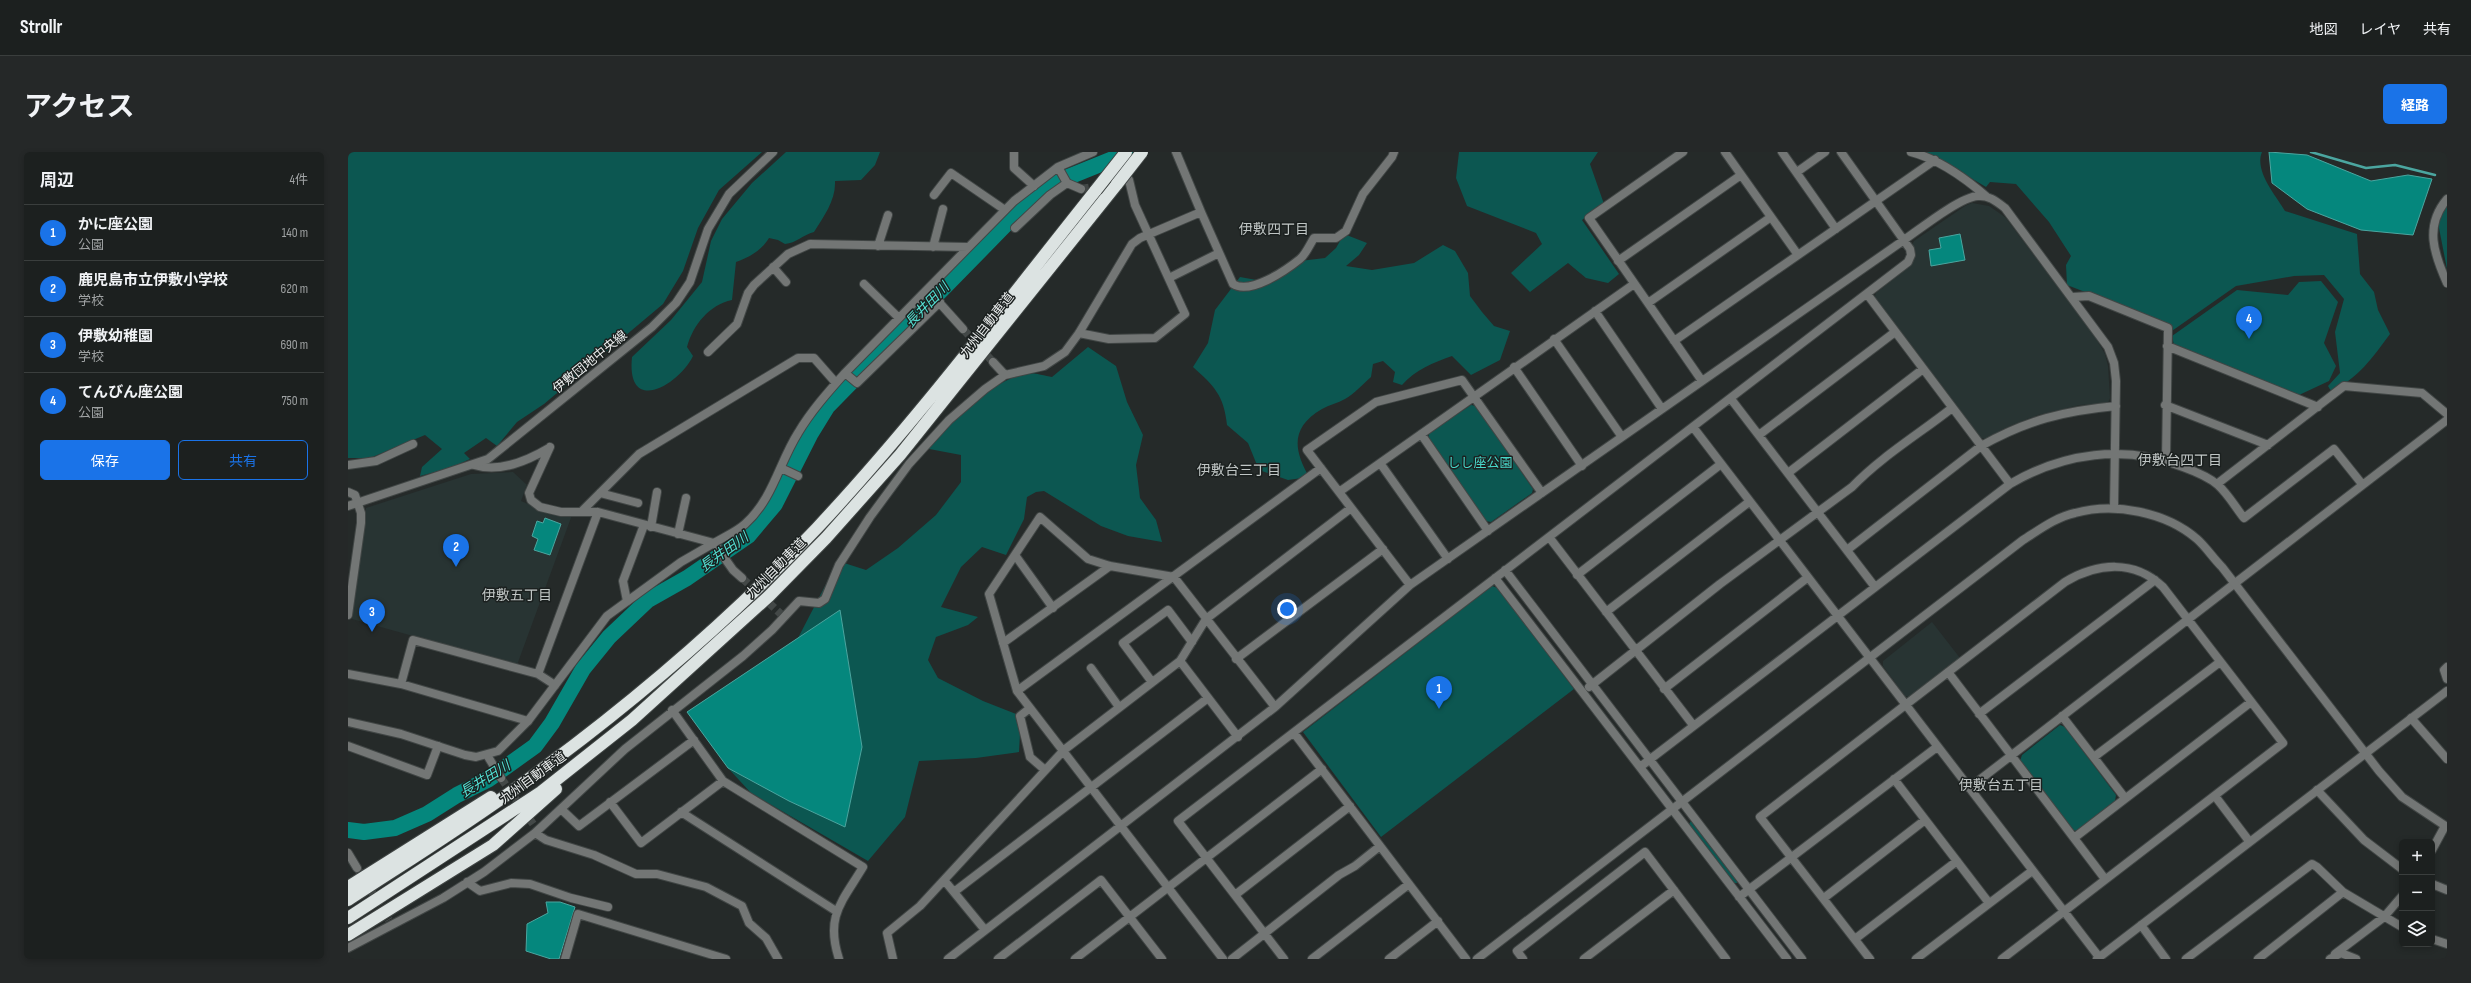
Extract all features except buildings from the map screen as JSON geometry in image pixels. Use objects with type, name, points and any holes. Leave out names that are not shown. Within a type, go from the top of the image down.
[{"type":"highway","name":"九州自動車道","points":[[348,900],[445,838],[577,743],[648,685],[746,599],[816,528],[890,445],[1126,152]]},
{"type":"highway","name":"九州自動車道","points":[[348,918],[541,792],[632,720],[769,596],[826,538],[905,449],[1142,152]]},
{"type":"highway","points":[[348,935],[493,845],[632,720]]},
{"type":"highway","points":[[348,887],[577,743]]},
{"type":"street","name":"伊敷団地中央線","points":[[348,506],[474,465],[488,459],[512,442],[652,327],[667,312],[690,282],[708,229],[726,199],[736,186],[773,152]]},
{"type":"street","points":[[1014,152],[1014,168],[1034,186]]},
{"type":"street","points":[[1071,152],[1071,161]]},
{"type":"street","points":[[489,759],[528,721],[602,621],[681,562],[715,545],[744,525],[750,519],[766,498],[797,434],[813,410],[845,373],[928,290],[968,247],[1005,210],[1058,167],[1093,152]]},
{"type":"street","points":[[1176,152],[1233,284],[1244,288],[1255,286],[1301,258],[1314,238],[1336,238],[1346,231],[1363,194],[1392,157],[1394,152]]},
{"type":"street","points":[[1683,152],[1589,218],[1702,381]]},
{"type":"street","points":[[1725,152],[1798,255]]},
{"type":"street","points":[[1782,152],[1836,229]]},
{"type":"street","points":[[1797,172],[1825,152]]},
{"type":"street","points":[[1284,959],[1178,821],[1908,262],[1911,255],[1910,249],[1841,152]]},
{"type":"street","points":[[1911,152],[1935,160],[1971,183],[1988,197]]},
{"type":"street","points":[[1674,341],[1935,160]]},
{"type":"street","points":[[1058,167],[1067,183],[1081,188]]},
{"type":"street","points":[[934,195],[951,173],[1005,210]]},
{"type":"street","points":[[1618,261],[1741,175]]},
{"type":"street","points":[[1079,333],[1095,338],[1144,339],[1161,335],[1185,314],[1135,205],[1129,180]]},
{"type":"street","points":[[1015,228],[1050,195],[1067,183]]},
{"type":"street","points":[[948,959],[1238,737],[1275,707],[1410,585],[1965,199],[1978,196],[1988,197],[1996,200],[2005,208],[2108,347],[2114,363],[2116,406],[2114,508]]},
{"type":"street","points":[[2447,199],[2438,216],[2432,233],[2436,255],[2447,283]]},
{"type":"street","points":[[933,247],[942,209]]},
{"type":"street","points":[[348,948],[390,922],[443,898],[535,833],[596,774],[672,710],[743,656],[772,630],[799,601],[819,603],[825,599],[839,565],[909,464],[949,420],[985,389],[1005,375],[1044,366],[1065,352],[1079,333],[1132,244],[1140,238],[1201,212]]},
{"type":"street","points":[[878,246],[888,214]]},
{"type":"street","points":[[1648,303],[1771,217]]},
{"type":"street","points":[[708,352],[737,324],[748,293],[788,254],[810,244],[968,247]]},
{"type":"street","points":[[1169,278],[1219,253]]},
{"type":"street","points":[[773,267],[786,282]]},
{"type":"street","points":[[864,284],[899,318]]},
{"type":"street","points":[[1339,492],[1514,367],[1634,284]]},
{"type":"street","points":[[928,290],[964,329]]},
{"type":"street","points":[[1867,294],[2010,484]]},
{"type":"street","points":[[2072,297],[2089,296],[2168,328],[2165,405],[2166,460]]},
{"type":"street","points":[[845,373],[857,383],[940,302]]},
{"type":"street","points":[[1595,311],[1662,409]]},
{"type":"street","points":[[1759,435],[1895,332]]},
{"type":"street","points":[[1554,339],[1622,437]]},
{"type":"street","points":[[2167,346],[2318,407]]},
{"type":"street","points":[[582,512],[639,454],[798,358],[814,358],[836,383]]},
{"type":"street","points":[[993,362],[1005,375]]},
{"type":"street","points":[[1514,367],[1582,466]]},
{"type":"street","points":[[1788,472],[1923,369]]},
{"type":"street","points":[[1410,585],[1307,450],[1376,402],[1462,380],[1542,493]]},
{"type":"street","points":[[2217,484],[2344,386],[2422,393],[2447,414]]},
{"type":"street","points":[[1731,399],[1875,586]]},
{"type":"street","points":[[2165,405],[2268,445]]},
{"type":"street","points":[[1847,550],[1981,446],[2005,433],[2053,415],[2080,409],[2116,406]]},
{"type":"street","points":[[1583,692],[1720,584],[1780,541],[1852,486],[1870,469],[1910,441],[1952,408]]},
{"type":"street","points":[[1969,788],[2447,420]]},
{"type":"street","points":[[1693,427],[2098,958],[2447,691]]},
{"type":"street","points":[[1421,434],[1488,531]]},
{"type":"street","points":[[348,465],[376,461],[413,444]]},
{"type":"street","points":[[474,465],[488,469],[528,460],[550,448],[530,487],[531,500],[540,507],[561,512],[598,512],[715,545],[733,570],[742,578]]},
{"type":"street","points":[[1640,766],[2010,484],[2030,472],[2065,459],[2080,456],[2115,453],[2166,460],[2194,471],[2217,484],[2244,518],[2334,449],[2362,484]]},
{"type":"street","points":[[1380,463],[1448,559]]},
{"type":"street","points":[[1577,575],[1721,464]]},
{"type":"street","points":[[781,468],[798,476]]},
{"type":"street","points":[[1017,691],[1321,468]]},
{"type":"street","points":[[348,492],[355,495],[359,503],[361,524],[351,569],[348,615]]},
{"type":"street","points":[[627,601],[623,581],[647,526],[657,492]]},
{"type":"street","points":[[600,493],[638,504]]},
{"type":"street","points":[[678,534],[686,498]]},
{"type":"street","points":[[1606,612],[1749,502]]},
{"type":"street","points":[[893,959],[887,933],[920,906],[1064,750],[1180,661],[1206,619],[1351,508]]},
{"type":"street","points":[[1477,959],[1671,808],[2023,540],[2043,527],[2074,513],[2114,508],[2148,514],[2176,525],[2196,539],[2234,584],[2364,753],[2402,797],[2446,826],[2435,845]]},
{"type":"street","points":[[538,674],[598,512]]},
{"type":"street","points":[[1223,959],[1091,788],[1064,750],[1017,691],[1002,644],[990,594],[1040,517],[1088,559],[1110,566],[1174,577],[1275,707]]},
{"type":"street","points":[[1549,537],[1693,725]]},
{"type":"street","points":[[1236,658],[1382,549]]},
{"type":"street","points":[[1015,555],[1053,608]]},
{"type":"street","points":[[1002,644],[1110,566]]},
{"type":"street","points":[[1870,959],[1760,817],[2065,582],[2080,573],[2095,568],[2122,567],[2155,580],[2188,620],[2283,743],[2002,959]]},
{"type":"street","points":[[1505,570],[1802,959]]},
{"type":"street","points":[[1495,578],[1787,959]]},
{"type":"street","points":[[1664,689],[1807,578]]},
{"type":"street","points":[[1979,714],[2155,580]]},
{"type":"street","points":[[1152,682],[1123,643],[1168,610],[1192,642]]},
{"type":"street","points":[[401,684],[413,640],[538,674],[555,685]]},
{"type":"street","points":[[1180,661],[1238,737]]},
{"type":"street","points":[[2094,757],[2220,662]]},
{"type":"street","points":[[2447,666],[2444,670],[2447,679]]},
{"type":"street","points":[[1091,668],[1119,707]]},
{"type":"street","points":[[1948,672],[2105,879]]},
{"type":"street","points":[[348,674],[401,684],[528,721]]},
{"type":"street","points":[[954,892],[1208,698]]},
{"type":"street","points":[[2074,838],[2251,702]]},
{"type":"street","points":[[1030,708],[1020,716],[1030,757],[1045,770]]},
{"type":"street","points":[[672,710],[723,781],[863,867],[836,911],[833,939],[839,959]]},
{"type":"street","points":[[2062,716],[2125,798]]},
{"type":"street","points":[[2411,718],[2447,759]]},
{"type":"street","points":[[348,722],[401,734],[465,755],[489,759],[500,777]]},
{"type":"street","points":[[1294,733],[1466,959]]},
{"type":"street","points":[[561,809],[579,826],[694,740]]},
{"type":"street","points":[[348,746],[427,774],[438,746]]},
{"type":"street","points":[[1739,897],[1937,747]]},
{"type":"street","points":[[1075,959],[1322,769]]},
{"type":"street","points":[[1894,779],[1989,903]]},
{"type":"street","points":[[610,802],[640,843],[723,781]]},
{"type":"street","points":[[2317,790],[2364,840],[2399,867]]},
{"type":"street","points":[[2215,796],[2249,841]]},
{"type":"street","points":[[1235,895],[1350,806]]},
{"type":"street","points":[[681,812],[836,911]]},
{"type":"street","points":[[1824,898],[1925,820]]},
{"type":"street","points":[[535,833],[546,840],[594,855],[636,874],[657,874],[706,888],[742,906],[749,923],[766,938],[778,959]]},
{"type":"street","points":[[1232,959],[1266,935],[1316,893],[1380,846]]},
{"type":"street","points":[[1523,959],[1517,951],[1646,852],[1726,959]]},
{"type":"street","points":[[349,858],[358,868]]},
{"type":"street","points":[[1855,940],[1957,861]]},
{"type":"street","points":[[2186,959],[2308,865],[2315,864],[2343,892],[2399,925]]},
{"type":"street","points":[[1916,959],[2032,871]]},
{"type":"street","points":[[944,880],[985,930]]},
{"type":"street","points":[[998,959],[1101,880],[1130,917],[1158,958]]},
{"type":"street","points":[[467,882],[480,891],[511,883],[530,884],[571,898],[608,907]]},
{"type":"street","points":[[1312,959],[1409,884]]},
{"type":"street","points":[[2435,885],[2447,890]]},
{"type":"street","points":[[1584,959],[1674,890]]},
{"type":"street","points":[[2258,959],[2343,892]]},
{"type":"street","points":[[2332,957],[2384,917],[2399,900]]},
{"type":"street","points":[[565,959],[578,914],[726,959]]},
{"type":"street","points":[[1388,959],[1438,921]]},
{"type":"street","points":[[2141,925],[2166,959]]},
{"type":"street","points":[[2435,940],[2447,944]]},
{"type":"street","points":[[2332,957],[2345,954],[2356,959]]},
{"type":"shaded area","points":[[2269,152],[2307,155],[2371,181],[2408,175],[2432,179],[2413,235],[2361,230],[2307,209],[2272,183]]},
{"type":"shaded area","points":[[1972,203],[1989,206],[2005,217],[2094,335],[2105,354],[2108,366],[2110,398],[2108,403],[2080,405],[2038,415],[2003,429],[1987,439],[1981,438],[1874,298],[1876,293],[1910,266],[1915,251],[1912,245],[1914,241],[1965,206]]},
{"type":"shaded area","points":[[1960,234],[1965,260],[1931,266],[1929,250],[1941,248],[1939,238]]},
{"type":"shaded area","points":[[513,472],[527,485],[521,501],[540,509],[572,515],[517,665],[352,619],[366,508],[471,474]]},
{"type":"shaded area","points":[[545,518],[561,524],[550,555],[534,550],[538,539],[532,536],[537,521],[543,523]]},
{"type":"shaded area","points":[[840,610],[862,747],[845,827],[789,801],[728,768],[687,712]]},
{"type":"shaded area","points":[[1932,622],[1960,658],[1909,697],[1905,696],[1883,666],[1883,661]]},
{"type":"shaded area","points":[[546,902],[560,902],[575,907],[559,959],[551,959],[526,951],[527,924],[548,913]]},
{"type":"green space","points":[[348,152],[762,152],[719,190],[698,228],[683,271],[663,304],[544,404],[517,422],[497,446],[486,438],[464,453],[470,459],[450,468],[420,476],[422,467],[442,449],[425,435],[370,458],[348,458]]},
{"type":"green space","points":[[786,152],[880,152],[875,165],[861,180],[835,181],[834,195],[814,232],[793,242],[785,244],[778,240],[769,238],[755,253],[736,262],[732,300],[716,306],[709,311],[693,331],[687,347],[693,356],[677,377],[666,385],[655,390],[645,390],[637,386],[632,375],[632,357],[671,320],[702,282],[711,241],[722,219],[752,183]]},
{"type":"green space","points":[[1459,152],[1598,152],[1590,164],[1604,204],[1582,220],[1619,274],[1608,283],[1586,278],[1568,263],[1530,292],[1511,273],[1542,244],[1536,233],[1467,206],[1456,178]]},
{"type":"green space","points":[[1916,152],[2262,152],[2260,159],[2263,175],[2285,211],[2357,234],[2360,274],[2374,292],[2378,310],[2390,334],[2371,359],[2357,374],[2341,386],[2331,391],[2328,386],[2340,373],[2335,332],[2344,299],[2324,275],[2294,276],[2236,286],[2169,333],[2147,316],[2067,285],[2066,265],[2071,256],[2049,222],[2016,184],[1990,182],[1986,187],[1949,165]]},
{"type":"green space","points":[[2447,204],[2447,269],[2438,223]]},
{"type":"green space","points":[[1344,234],[1367,243],[1359,255],[1346,266],[1372,270],[1414,263],[1443,245],[1455,251],[1468,273],[1470,296],[1494,326],[1510,331],[1500,360],[1471,375],[1452,356],[1419,371],[1407,379],[1402,385],[1393,382],[1395,372],[1383,361],[1373,364],[1371,377],[1355,392],[1345,399],[1322,409],[1305,423],[1300,431],[1298,448],[1300,457],[1309,477],[1288,480],[1259,470],[1248,443],[1227,425],[1226,415],[1217,392],[1193,367],[1208,343],[1215,310],[1240,277],[1262,281],[1300,261],[1325,258],[1336,248]]},
{"type":"green space","points":[[2321,281],[2338,302],[2324,343],[2336,366],[2329,381],[2299,395],[2174,345],[2172,336],[2237,290],[2288,295],[2299,282]]},
{"type":"green space","points":[[1088,347],[1116,366],[1127,402],[1143,435],[1136,465],[1140,498],[1156,520],[1162,542],[1128,536],[1101,526],[1044,491],[1036,492],[1027,497],[1024,519],[1006,555],[982,547],[961,567],[941,607],[978,617],[968,625],[936,637],[928,660],[938,678],[983,701],[1021,716],[1019,752],[976,758],[919,761],[905,817],[868,861],[751,793],[728,768],[789,801],[845,827],[862,747],[840,610],[798,638],[838,561],[866,570],[898,548],[936,515],[961,482],[961,455],[924,448],[934,437],[969,405],[994,387],[1025,373],[1052,377]]},
{"type":"green space","name":"しし座公園","points":[[1471,405],[1476,406],[1533,489],[1532,493],[1491,522],[1486,521],[1428,439],[1429,433]]},
{"type":"green space","points":[[1492,586],[1498,588],[1574,689],[1381,837],[1303,732]]},
{"type":"green space","points":[[2060,725],[2065,727],[2116,795],[2115,801],[2077,831],[2072,830],[2020,761],[2022,755]]},
{"type":"green space","points":[[1691,821],[1695,822],[1738,879],[1737,883],[1732,883],[1688,826]]},
{"type":"waterway","name":"長井田川","points":[[348,830],[364,832],[395,828],[427,814],[457,795],[489,779],[535,746],[552,723],[583,669],[609,637],[648,600],[687,578],[748,536],[775,504],[811,433],[827,407],[1014,216],[1051,184],[1130,152]]},
{"type":"waterway","points":[[2311,152],[2366,168],[2395,165],[2435,175]]},
{"type":"tunnel","points":[[1081,189],[1120,182]]},
{"type":"tunnel","points":[[963,329],[993,362]]},
{"type":"tunnel","points":[[742,578],[783,616]]},
{"type":"tunnel","points":[[501,778],[538,831]]},
{"type":"tunnel","points":[[357,868],[389,920]]},
{"type":"place","name":"てんびん座公園","points":[[2249,339]]},
{"type":"place","name":"鹿児島市立伊敷小学校","points":[[456,567]]},
{"type":"place","name":"伊敷幼稚園","points":[[372,632]]},
{"type":"place","name":"かに座公園","points":[[1439,709]]},
{"type":"district","name":"伊敷四丁目","points":[[1274,229]]},
{"type":"district","name":"伊敷台四丁目","points":[[2180,460]]},
{"type":"district","name":"伊敷台三丁目","points":[[1239,470]]},
{"type":"district","name":"伊敷五丁目","points":[[517,595]]},
{"type":"district","name":"伊敷台五丁目","points":[[2001,785]]}]
